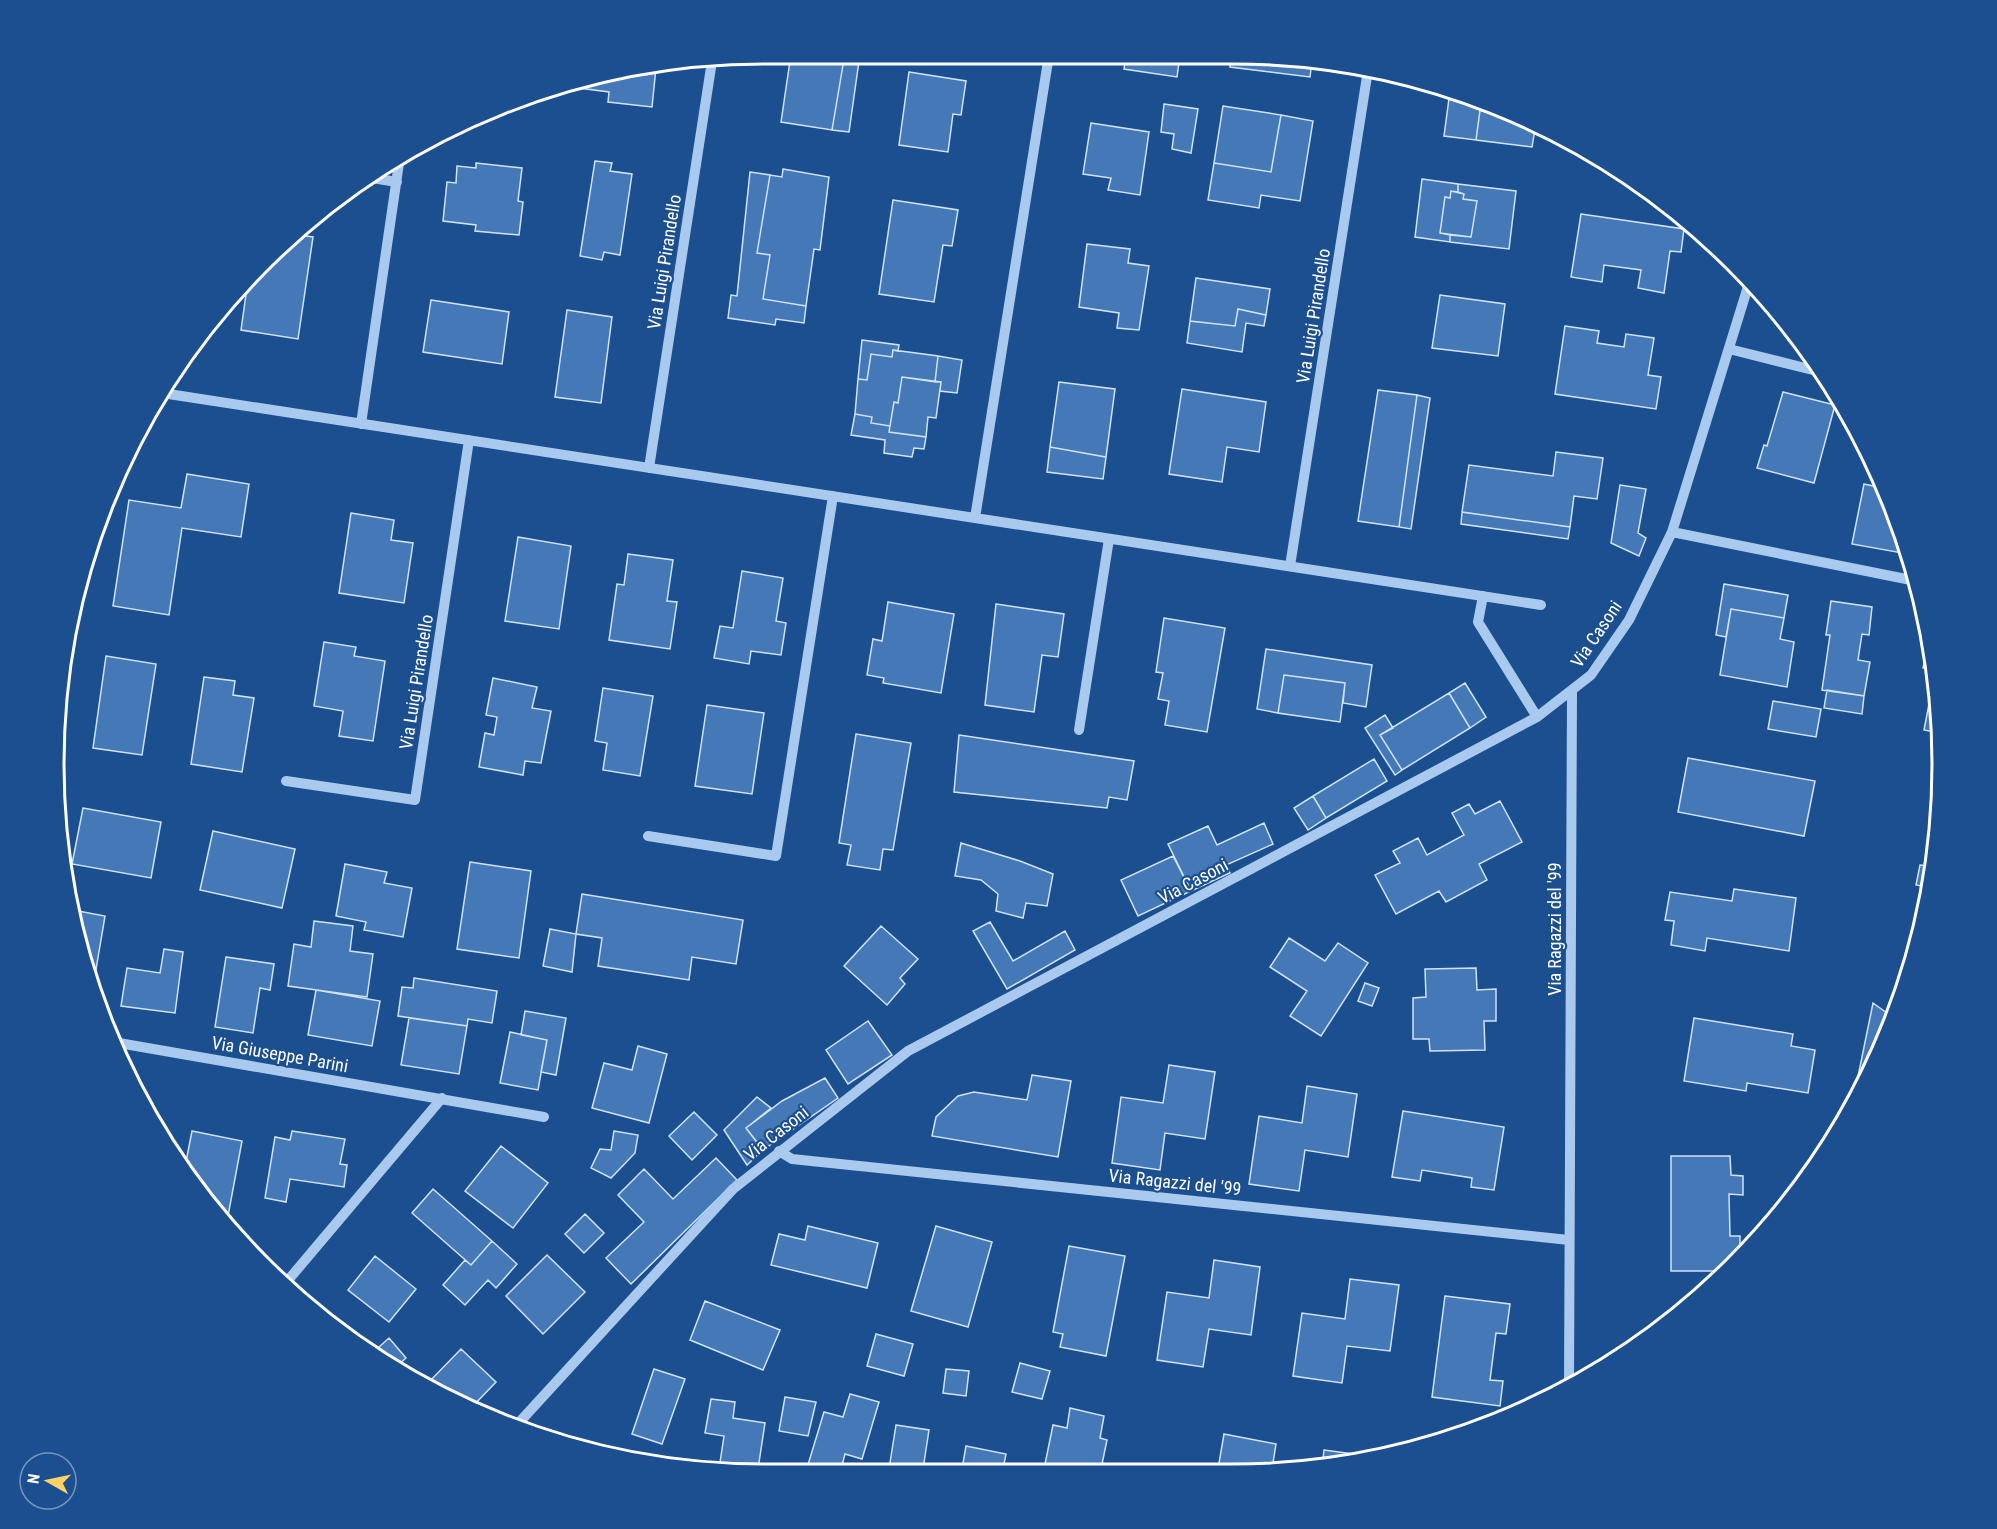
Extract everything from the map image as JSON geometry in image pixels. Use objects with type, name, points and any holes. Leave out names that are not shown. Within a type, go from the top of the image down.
[{"type":"street","points":[[975,518],[1047,65]]},
{"type":"street","name":"Via Luigi Pirandello","points":[[649,468],[711,67]]},
{"type":"street","name":"Via Luigi Pirandello","points":[[1290,566],[1367,78]]},
{"type":"street","points":[[361,424],[399,168]]},
{"type":"street","points":[[380,179],[397,182]]},
{"type":"street","name":"Via Casoni","points":[[521,1420],[733,1189],[908,1051],[1538,717],[1591,675],[1629,620],[1672,532],[1747,290]]},
{"type":"street","points":[[1729,349],[1810,369]]},
{"type":"street","points":[[170,394],[1541,605]]},
{"type":"street","name":"Via Luigi Pirandello","points":[[285,781],[415,800],[469,440]]},
{"type":"street","points":[[648,836],[776,855],[832,496]]},
{"type":"street","points":[[1672,532],[1908,579]]},
{"type":"street","points":[[1078,730],[1109,539]]},
{"type":"street","points":[[1483,596],[1479,622],[1538,717]]},
{"type":"street","name":"Via Ragazzi del '99","points":[[1569,1378],[1572,690]]},
{"type":"street","name":"Via Giuseppe Parini","points":[[123,1044],[544,1117]]},
{"type":"street","points":[[290,1278],[442,1098]]},
{"type":"street","name":"Via Ragazzi del '99","points":[[779,1151],[792,1159],[1569,1240]]},
{"type":"building","points":[[789,65],[843,65],[832,130],[781,122]]},
{"type":"building","points":[[843,65],[858,65],[849,132],[832,130]]},
{"type":"building","points":[[1125,65],[1179,65],[1177,77],[1124,69]]},
{"type":"building","points":[[1230,65],[1278,66],[1311,69],[1310,77],[1230,67]]},
{"type":"building","points":[[909,72],[966,81],[961,115],[953,114],[948,152],[899,145]]},
{"type":"building","points":[[655,73],[652,107],[608,102],[609,92],[582,88]]},
{"type":"building","points":[[1449,99],[1480,110],[1476,140],[1444,136]]},
{"type":"building","points":[[1164,104],[1198,109],[1191,153],[1172,149],[1174,134],[1161,132]]},
{"type":"building","points":[[1223,106],[1281,115],[1271,172],[1214,163]]},
{"type":"building","points":[[1480,110],[1534,133],[1532,147],[1476,140]]},
{"type":"building","points":[[1281,115],[1313,121],[1300,201],[1261,195],[1259,208],[1208,200],[1214,163],[1271,172]]},
{"type":"building","points":[[1091,123],[1149,132],[1140,195],[1108,190],[1111,178],[1083,174]]},
{"type":"building","points":[[595,161],[612,163],[610,171],[632,174],[620,255],[604,252],[602,260],[580,256]]},
{"type":"building","points":[[476,163],[522,168],[518,201],[523,202],[519,235],[475,231],[476,225],[443,221],[447,182],[456,183],[457,166],[476,168]]},
{"type":"building","points":[[783,169],[829,177],[820,250],[814,249],[806,306],[763,299],[770,255],[757,253],[770,175],[782,177]]},
{"type":"building","points":[[750,172],[770,175],[757,253],[770,255],[763,299],[806,306],[804,323],[776,319],[775,325],[728,318],[731,295],[737,296]]},
{"type":"building","points":[[1422,179],[1458,184],[1458,192],[1451,191],[1450,198],[1445,197],[1440,233],[1450,235],[1450,242],[1415,237]]},
{"type":"building","points":[[1458,184],[1516,191],[1509,249],[1450,242],[1450,235],[1471,237],[1477,201],[1463,199],[1464,194],[1458,192]]},
{"type":"building","points":[[1451,191],[1464,194],[1463,199],[1477,201],[1471,237],[1440,233],[1445,197],[1450,198]]},
{"type":"building","points":[[893,200],[958,210],[952,246],[943,245],[934,302],[879,294]]},
{"type":"building","points":[[1581,214],[1684,230],[1681,252],[1670,251],[1664,293],[1638,288],[1641,270],[1604,265],[1602,282],[1571,277]]},
{"type":"building","points":[[313,237],[298,339],[241,330],[246,295],[303,238]]},
{"type":"building","points":[[1087,244],[1130,249],[1128,263],[1149,266],[1139,330],[1117,328],[1119,313],[1079,307]]},
{"type":"building","points":[[1196,278],[1270,289],[1266,315],[1238,309],[1235,326],[1190,321]]},
{"type":"building","points":[[1440,295],[1505,304],[1498,356],[1432,348]]},
{"type":"building","points":[[431,300],[509,312],[502,364],[423,352]]},
{"type":"building","points":[[1238,309],[1266,315],[1264,326],[1246,323],[1242,352],[1187,343],[1190,321],[1235,326]]},
{"type":"building","points":[[567,310],[612,317],[601,403],[555,397]]},
{"type":"building","points":[[1565,326],[1599,331],[1597,343],[1624,347],[1626,334],[1654,338],[1648,375],[1661,377],[1656,409],[1555,394]]},
{"type":"building","points":[[862,340],[899,345],[898,351],[893,350],[892,357],[871,354],[867,380],[858,379]]},
{"type":"building","points":[[893,350],[938,356],[935,382],[902,377],[898,403],[894,402],[890,426],[871,423],[872,417],[855,414],[858,379],[867,380],[871,354],[892,357]]},
{"type":"building","points":[[938,356],[962,360],[957,393],[940,391],[941,382],[935,382]]},
{"type":"building","points":[[902,377],[941,382],[936,418],[928,417],[926,437],[889,432],[894,402],[898,403]]},
{"type":"building","points":[[1059,382],[1115,389],[1106,457],[1050,447]]},
{"type":"building","points":[[1182,389],[1266,402],[1259,452],[1227,447],[1222,482],[1169,474]]},
{"type":"building","points":[[1378,390],[1417,395],[1399,527],[1358,521]]},
{"type":"building","points":[[1783,392],[1832,404],[1834,407],[1814,483],[1757,468],[1764,445],[1767,446]]},
{"type":"building","points":[[1417,395],[1430,398],[1411,529],[1399,527]]},
{"type":"building","points":[[855,414],[872,417],[871,423],[890,426],[889,432],[926,437],[924,449],[914,448],[912,457],[884,453],[885,440],[851,435]]},
{"type":"building","points":[[1050,447],[1106,457],[1103,479],[1047,472]]},
{"type":"building","points":[[1556,452],[1603,458],[1597,499],[1574,496],[1570,527],[1462,512],[1469,465],[1553,476]]},
{"type":"building","points":[[187,474],[249,484],[241,537],[182,528],[169,615],[113,606],[129,500],[181,508]]},
{"type":"building","points":[[1864,484],[1874,486],[1899,553],[1852,544]]},
{"type":"building","points":[[1620,485],[1646,489],[1638,533],[1646,538],[1639,556],[1611,543]]},
{"type":"building","points":[[1462,512],[1570,527],[1568,539],[1461,524]]},
{"type":"building","points":[[351,513],[394,520],[391,540],[413,543],[404,603],[339,593]]},
{"type":"building","points":[[518,537],[571,546],[559,629],[505,621]]},
{"type":"building","points":[[628,554],[673,560],[667,601],[677,602],[670,649],[609,640],[617,584],[624,585]]},
{"type":"building","points":[[742,571],[783,578],[776,621],[786,623],[781,655],[751,651],[749,664],[714,658],[720,626],[733,628]]},
{"type":"building","points":[[1724,584],[1788,595],[1784,618],[1731,609],[1726,637],[1716,635]]},
{"type":"building","points":[[1831,601],[1872,607],[1869,635],[1862,634],[1858,660],[1870,662],[1864,696],[1822,690],[1830,635],[1826,635]]},
{"type":"building","points":[[888,602],[954,614],[941,693],[883,683],[884,678],[867,675],[873,639],[882,641]]},
{"type":"building","points":[[996,604],[1064,614],[1058,657],[1042,655],[1034,712],[985,705]]},
{"type":"building","points":[[1731,609],[1784,618],[1780,639],[1794,642],[1787,687],[1720,675]]},
{"type":"building","points":[[1164,618],[1225,628],[1207,732],[1165,725],[1169,701],[1158,699],[1163,673],[1156,672]]},
{"type":"building","points":[[324,642],[356,647],[354,656],[385,661],[373,741],[339,736],[343,711],[314,706]]},
{"type":"building","points":[[1266,649],[1372,665],[1366,707],[1343,703],[1345,683],[1284,675],[1278,713],[1257,709]]},
{"type":"building","points":[[106,656],[156,664],[142,755],[93,748]]},
{"type":"building","points":[[1284,675],[1345,683],[1340,722],[1278,713]]},
{"type":"building","points":[[204,677],[235,681],[233,695],[254,698],[242,772],[191,764]]},
{"type":"building","points":[[493,678],[537,687],[532,708],[551,711],[541,763],[525,761],[523,775],[479,767],[485,733],[494,735],[497,717],[486,715]]},
{"type":"building","points":[[1465,683],[1486,717],[1470,728],[1449,693]]},
{"type":"building","points":[[603,688],[653,696],[640,776],[603,770],[607,743],[595,741]]},
{"type":"building","points":[[1827,690],[1864,696],[1862,714],[1824,708]]},
{"type":"building","points":[[1449,693],[1470,728],[1402,770],[1380,735]]},
{"type":"building","points":[[1773,701],[1821,709],[1816,737],[1768,729]]},
{"type":"building","points":[[1929,702],[1931,731],[1924,730]]},
{"type":"building","points":[[707,705],[764,713],[752,794],[695,786]]},
{"type":"building","points":[[1385,715],[1393,728],[1380,735],[1402,770],[1395,775],[1365,728]]},
{"type":"building","points":[[856,734],[911,743],[893,850],[883,849],[880,870],[847,865],[851,845],[839,843]]},
{"type":"building","points":[[959,735],[1134,761],[1127,800],[1109,797],[1107,808],[954,792]]},
{"type":"building","points":[[1688,758],[1815,781],[1804,836],[1678,812]]},
{"type":"building","points":[[1374,759],[1387,781],[1326,818],[1313,796]]},
{"type":"building","points":[[1313,796],[1326,818],[1308,830],[1294,808]]},
{"type":"building","points":[[1500,801],[1522,842],[1479,864],[1487,880],[1446,902],[1439,891],[1396,914],[1375,875],[1400,863],[1393,851],[1418,838],[1427,855],[1464,835],[1452,813],[1469,804],[1475,814]]},
{"type":"building","points":[[83,808],[161,822],[151,878],[72,864]]},
{"type":"building","points":[[1264,823],[1273,844],[1226,865],[1230,873],[1191,891],[1168,844],[1208,826],[1217,845]]},
{"type":"building","points":[[213,831],[295,849],[282,908],[200,890]]},
{"type":"building","points":[[961,843],[1053,874],[1047,906],[1026,903],[1023,918],[996,911],[998,894],[981,880],[955,876]]},
{"type":"building","points":[[1173,856],[1191,891],[1138,916],[1121,880]]},
{"type":"building","points":[[470,862],[531,871],[519,958],[457,949]]},
{"type":"building","points":[[345,864],[387,872],[384,883],[412,888],[403,937],[364,930],[366,922],[336,916]]},
{"type":"building","points":[[1920,865],[1925,866],[1922,886],[1916,885]]},
{"type":"building","points":[[1734,889],[1796,898],[1789,951],[1707,938],[1705,951],[1671,945],[1674,921],[1665,920],[1670,892],[1732,901]]},
{"type":"building","points":[[582,894],[743,920],[736,964],[692,957],[689,980],[598,966],[602,938],[576,934]]},
{"type":"building","points":[[80,911],[105,916],[96,970]]},
{"type":"building","points":[[314,921],[353,926],[350,951],[373,954],[367,997],[288,986],[294,944],[311,947]]},
{"type":"building","points":[[990,922],[1013,961],[1065,931],[1075,950],[1007,989],[973,931]]},
{"type":"building","points":[[881,926],[918,959],[900,978],[905,984],[887,1005],[844,966]]},
{"type":"building","points":[[550,929],[576,934],[572,972],[543,966]]},
{"type":"building","points":[[1289,938],[1325,961],[1338,943],[1368,963],[1321,1036],[1290,1016],[1307,991],[1270,967]]},
{"type":"building","points":[[164,949],[183,952],[175,1013],[121,1006],[127,968],[160,973]]},
{"type":"building","points":[[226,957],[274,964],[270,990],[260,988],[253,1033],[215,1027]]},
{"type":"building","points":[[1476,968],[1477,990],[1496,989],[1496,1021],[1484,1021],[1485,1050],[1430,1051],[1429,1039],[1413,1039],[1413,998],[1426,997],[1425,969]]},
{"type":"building","points":[[414,978],[497,991],[492,1023],[468,1019],[467,1026],[398,1016],[402,987],[413,988]]},
{"type":"building","points":[[1365,983],[1379,988],[1372,1006],[1358,1001]]},
{"type":"building","points":[[316,990],[380,1001],[372,1046],[308,1035]]},
{"type":"building","points":[[1873,1003],[1886,1013],[1858,1079]]},
{"type":"building","points":[[525,1011],[566,1018],[556,1075],[541,1072],[547,1040],[521,1035]]},
{"type":"building","points":[[409,1018],[467,1026],[459,1074],[401,1065]]},
{"type":"building","points":[[1694,1018],[1793,1034],[1791,1046],[1815,1050],[1808,1093],[1747,1083],[1746,1091],[1684,1081]]},
{"type":"building","points":[[868,1021],[892,1055],[848,1084],[826,1050]]},
{"type":"building","points":[[510,1032],[547,1040],[538,1090],[500,1083]]},
{"type":"building","points":[[638,1046],[667,1054],[649,1123],[592,1108],[604,1063],[632,1070]]},
{"type":"building","points":[[1169,1065],[1215,1072],[1205,1139],[1165,1133],[1160,1170],[1112,1163],[1121,1097],[1163,1103]]},
{"type":"building","points":[[1032,1075],[1071,1081],[1058,1157],[932,1136],[936,1117],[958,1096],[974,1092],[1027,1100]]},
{"type":"building","points":[[825,1078],[838,1098],[763,1150],[746,1128],[782,1101]]},
{"type":"building","points":[[1307,1086],[1357,1094],[1348,1157],[1305,1150],[1299,1191],[1249,1184],[1259,1116],[1302,1123]]},
{"type":"building","points":[[757,1097],[771,1108],[746,1128],[763,1150],[747,1165],[724,1130]]},
{"type":"building","points":[[1403,1111],[1504,1127],[1494,1190],[1471,1187],[1472,1178],[1422,1170],[1420,1181],[1392,1177]]},
{"type":"building","points":[[694,1112],[717,1135],[692,1160],[669,1136]]},
{"type":"building","points":[[192,1131],[242,1141],[228,1214],[209,1191],[186,1159]]},
{"type":"building","points":[[292,1131],[345,1139],[340,1164],[347,1165],[344,1187],[290,1179],[286,1202],[265,1198],[275,1137],[290,1140]]},
{"type":"building","points":[[614,1131],[638,1135],[635,1153],[611,1178],[591,1168],[600,1149],[611,1150]]},
{"type":"building","points":[[501,1146],[548,1183],[513,1228],[465,1191]]},
{"type":"building","points":[[1671,1156],[1730,1156],[1731,1175],[1743,1176],[1743,1195],[1729,1194],[1730,1236],[1740,1236],[1740,1246],[1715,1271],[1671,1271]]},
{"type":"building","points":[[716,1158],[737,1180],[631,1284],[606,1258],[644,1222],[618,1195],[644,1169],[673,1199]]},
{"type":"building","points":[[433,1189],[492,1241],[471,1265],[412,1213]]},
{"type":"building","points":[[585,1214],[604,1233],[584,1253],[565,1234]]},
{"type":"building","points":[[808,1226],[878,1243],[867,1288],[771,1265],[779,1234],[805,1240]]},
{"type":"building","points":[[936,1226],[992,1242],[968,1327],[911,1311]]},
{"type":"building","points":[[492,1241],[517,1264],[496,1288],[488,1280],[465,1305],[443,1285],[465,1260],[471,1265]]},
{"type":"building","points":[[1069,1246],[1125,1256],[1106,1356],[1060,1347],[1063,1334],[1053,1332]]},
{"type":"building","points":[[547,1255],[585,1292],[543,1334],[506,1296]]},
{"type":"building","points":[[375,1256],[416,1289],[389,1322],[348,1290]]},
{"type":"building","points":[[1214,1260],[1260,1267],[1251,1335],[1209,1329],[1203,1367],[1157,1360],[1167,1292],[1209,1298]]},
{"type":"building","points":[[1350,1279],[1399,1285],[1390,1351],[1347,1346],[1342,1383],[1293,1376],[1302,1313],[1345,1319]]},
{"type":"building","points":[[1445,1296],[1510,1304],[1506,1334],[1496,1333],[1490,1380],[1503,1381],[1500,1406],[1432,1397]]},
{"type":"building","points":[[705,1301],[780,1330],[763,1370],[690,1340]]},
{"type":"building","points":[[876,1334],[913,1344],[904,1376],[867,1366]]},
{"type":"building","points":[[389,1338],[406,1358],[401,1363],[378,1348]]},
{"type":"building","points":[[461,1349],[496,1382],[477,1402],[431,1380]]},
{"type":"building","points":[[1020,1363],[1050,1371],[1042,1399],[1012,1392]]},
{"type":"building","points":[[654,1369],[685,1379],[662,1444],[632,1434]]},
{"type":"building","points":[[946,1369],[969,1371],[966,1396],[943,1393]]},
{"type":"building","points":[[850,1394],[879,1402],[862,1459],[845,1454],[842,1464],[808,1464],[824,1412],[843,1417]]},
{"type":"building","points":[[785,1397],[816,1402],[808,1436],[779,1431]]},
{"type":"building","points":[[711,1399],[735,1402],[733,1418],[765,1423],[759,1464],[720,1463],[724,1436],[705,1433]]},
{"type":"building","points":[[1070,1408],[1104,1416],[1100,1438],[1107,1440],[1102,1464],[1045,1464],[1053,1425],[1067,1428]]},
{"type":"building","points":[[896,1425],[929,1430],[924,1464],[890,1464]]},
{"type":"building","points":[[1224,1434],[1276,1444],[1273,1463],[1219,1464]]},
{"type":"building","points":[[966,1446],[1006,1454],[1004,1464],[963,1464]]},
{"type":"building","points":[[1324,1450],[1353,1454],[1324,1459]]}]
